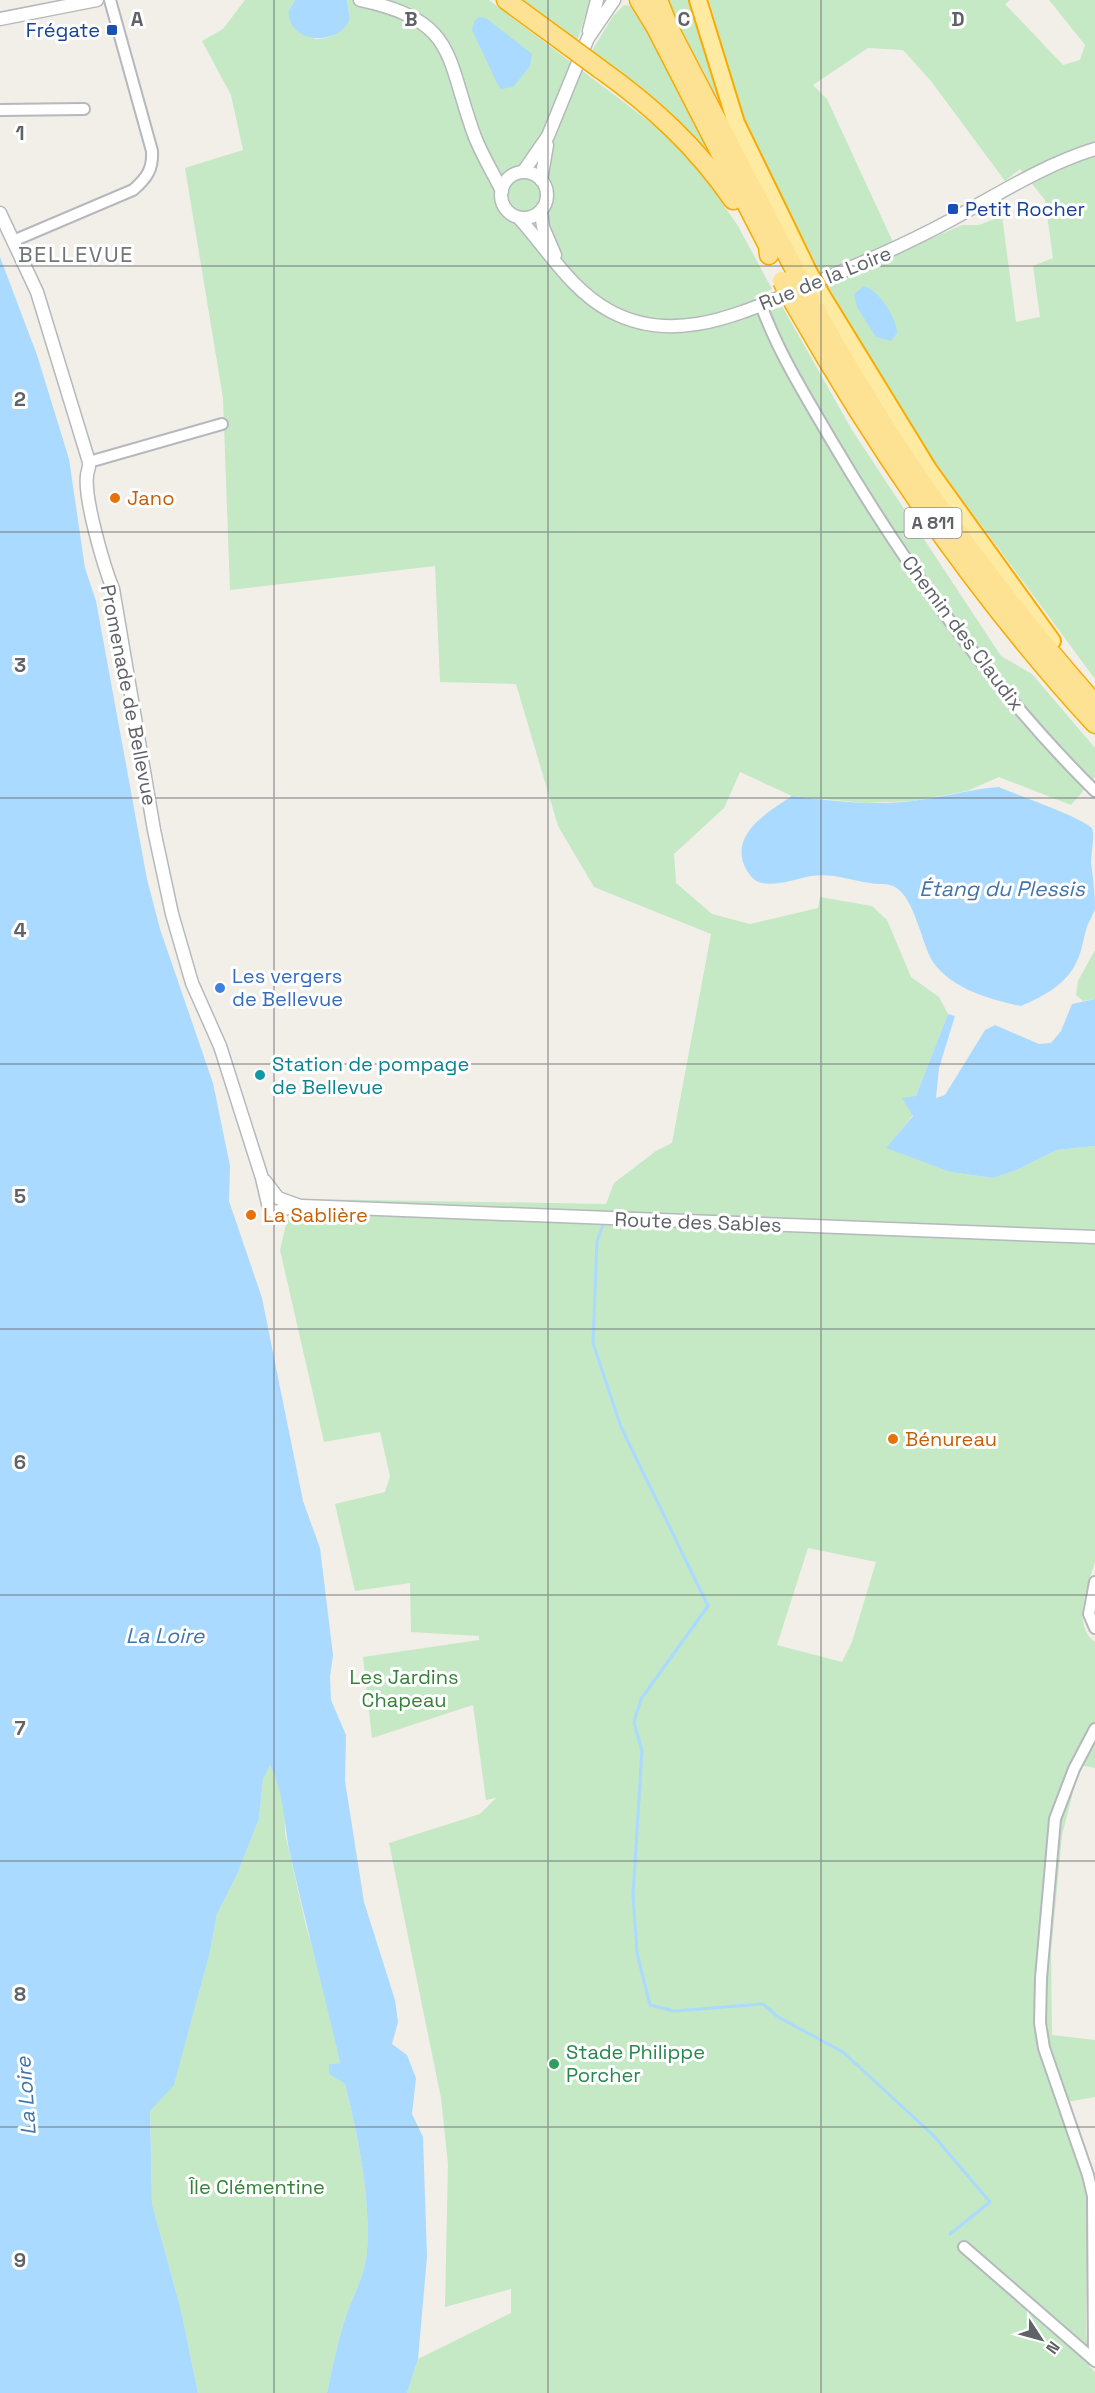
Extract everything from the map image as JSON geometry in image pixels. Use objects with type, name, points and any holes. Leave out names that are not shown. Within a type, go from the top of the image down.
[{"type":"highway","points":[[506,0],[658,113],[716,175],[769,255]]},
{"type":"highway","name":"A 811","points":[[639,0],[682,78],[768,246],[769,255],[796,277]]},
{"type":"highway","name":"A 811","points":[[658,0],[670,30],[796,277],[844,363],[916,476],[984,570],[1095,704]]},
{"type":"highway","points":[[698,0],[736,123],[796,277]]},
{"type":"highway","name":"A 811","points":[[809,300],[867,426],[941,535],[1018,635],[1095,724]]},
{"type":"street","points":[[0,20],[97,0]]},
{"type":"street","points":[[13,241],[134,190],[146,179],[152,164],[152,151],[110,0]]},
{"type":"street","points":[[360,0],[406,13],[416,18],[437,37],[458,77],[475,136],[502,191],[506,209],[519,218],[533,217],[541,211],[547,193],[541,180],[531,173],[519,173],[486,158]]},
{"type":"street","points":[[541,180],[548,136],[588,38],[597,0]]},
{"type":"street","points":[[588,38],[614,0]]},
{"type":"street","points":[[0,110],[84,109]]},
{"type":"street","points":[[502,191],[506,181],[519,173],[548,136]]},
{"type":"street","name":"Rue de la Loire","points":[[519,218],[585,295],[612,312],[643,324],[673,328],[701,325],[761,305],[899,247],[1044,168],[1095,148]]},
{"type":"street","name":"Rue de la Loire","points":[[541,211],[543,227],[557,261]]},
{"type":"street","name":"Promenade de Bellevue","points":[[0,213],[37,292],[56,347],[89,462],[86,477],[91,506],[103,566],[112,589],[154,830],[172,914],[192,983],[220,1046],[262,1179],[278,1203]]},
{"type":"street","name":"Chemin des Claudix","points":[[761,305],[772,333],[813,409],[888,532],[991,672],[1035,726],[1095,791]]},
{"type":"street","points":[[89,462],[222,424]]},
{"type":"street","name":"Route des Sables","points":[[278,1203],[302,1206],[1095,1237]]},
{"type":"street","points":[[1095,1582],[1089,1614],[1095,1628]]},
{"type":"street","points":[[964,2247],[1085,2355],[1094,2360],[1093,2196],[1088,2175],[1044,2048],[1040,2023],[1041,1978],[1055,1819],[1074,1769],[1095,1729]]},
{"type":"green space","name":"Les Jardins Chapeau","points":[[245,0],[295,0],[289,10],[315,39],[321,39],[339,31],[350,19],[347,0],[489,0],[666,134],[702,174],[738,226],[772,289],[754,297],[761,315],[782,306],[852,430],[1001,656],[1032,674],[1095,748],[1095,777],[1071,805],[999,777],[967,791],[913,801],[865,803],[792,796],[740,772],[724,808],[674,854],[676,883],[712,914],[750,924],[818,908],[820,897],[872,906],[887,920],[911,977],[939,997],[948,1014],[916,1096],[913,1115],[887,1148],[950,1172],[993,1178],[1017,1170],[1057,1150],[1095,1146],[1095,1562],[1083,1604],[1083,1615],[1088,1635],[1095,1642],[1095,1768],[1080,1765],[1062,1835],[1051,1952],[1052,2035],[1095,2040],[1095,2097],[1056,2104],[1074,2148],[1088,2202],[1086,2333],[1089,2366],[1095,2372],[1095,2393],[407,2393],[418,2359],[511,2313],[511,2289],[445,2307],[448,2164],[441,2098],[389,1843],[480,1814],[496,1798],[486,1800],[473,1705],[372,1738],[363,1657],[479,1640],[479,1636],[411,1632],[410,1583],[355,1591],[335,1504],[385,1492],[390,1476],[380,1432],[324,1442],[280,1250],[288,1216],[307,1199],[606,1204],[614,1183],[656,1151],[672,1143],[711,934],[594,887],[558,826],[516,684],[440,682],[435,566],[230,590],[223,398],[185,168],[243,150],[231,95],[202,41],[223,29]],"holes":[[[808,1548],[876,1562],[852,1642],[842,1662],[777,1645]]]},
{"type":"green space","points":[[517,0],[590,0],[577,42]]},
{"type":"green space","points":[[666,0],[691,0],[702,46],[727,124],[704,72],[671,16]]},
{"type":"green space","points":[[709,0],[1010,0],[1005,4],[1063,65],[1080,60],[1085,45],[1049,0],[1095,0],[1095,679],[931,457],[871,361],[827,284],[751,139],[740,110]],"holes":[[[868,48],[903,50],[931,81],[1005,181],[1020,169],[1045,200],[1053,258],[1033,266],[1040,317],[1016,322],[1002,216],[979,225],[962,225],[898,253],[827,99],[813,85]]]},
{"type":"green space","points":[[624,5],[631,6],[654,37],[708,147],[706,151],[590,54],[613,16]]},
{"type":"green space","points":[[1095,950],[1095,999],[1083,1001],[1076,995],[1078,981]]},
{"type":"green space","name":"Île Clémentine","points":[[270,1764],[284,1797],[285,1833],[306,1926],[323,1983],[340,2063],[329,2064],[329,2074],[345,2084],[354,2124],[367,2211],[366,2261],[341,2331],[327,2393],[198,2393],[181,2310],[152,2204],[150,2110],[174,2084],[210,1952],[217,1914],[236,1877],[259,1819],[263,1779]]},
{"type":"water","points":[[295,0],[347,0],[350,19],[344,29],[335,35],[314,38],[304,35],[295,29],[290,21],[289,10]]},
{"type":"water","points":[[479,17],[486,18],[532,54],[530,66],[513,87],[501,89],[497,83],[472,30],[474,21]]},
{"type":"water","name":"La Loire","points":[[0,257],[37,355],[69,459],[85,568],[96,601],[147,879],[160,929],[213,1083],[230,1166],[229,1201],[262,1298],[303,1501],[320,1548],[333,1655],[330,1677],[331,1700],[346,1735],[345,1781],[364,1902],[395,2000],[398,2022],[392,2044],[407,2055],[416,2078],[412,2114],[423,2137],[427,2257],[418,2359],[407,2393],[327,2393],[344,2322],[366,2261],[367,2211],[359,2146],[345,2084],[329,2074],[329,2064],[340,2063],[288,1845],[282,1800],[270,1765],[263,1779],[259,1819],[236,1877],[217,1914],[210,1952],[174,2085],[150,2111],[152,2204],[181,2310],[198,2393],[0,2393]]},
{"type":"water","points":[[864,286],[881,299],[891,313],[897,333],[891,341],[876,337],[857,307],[854,294]]},
{"type":"water","name":"Étang du Plessis","points":[[999,787],[1075,818],[1092,828],[1093,831],[1091,863],[1095,909],[1087,927],[1079,957],[1073,969],[1061,983],[1021,1006],[973,992],[941,971],[929,954],[907,899],[893,886],[826,875],[781,883],[762,883],[749,874],[742,857],[742,846],[753,826],[772,809],[792,796],[882,803],[923,800]]},
{"type":"water","points":[[1095,999],[1095,1146],[1057,1150],[1017,1170],[993,1178],[950,1172],[886,1148],[913,1116],[902,1098],[916,1096],[948,1014],[955,1016],[939,1068],[936,1098],[945,1095],[985,1030],[995,1025],[1039,1044],[1051,1043],[1061,1031],[1072,1004]]},
{"type":"waterway","points":[[603,1225],[597,1241],[593,1343],[621,1427],[708,1606],[641,1699],[634,1722],[642,1751],[633,1895],[637,1953],[650,2005],[674,2011],[763,2004],[778,2017],[843,2052],[933,2135],[990,2202],[950,2234]]},
{"type":"place","name":"Frégate","points":[[112,30]]},
{"type":"place","name":"Petit Rocher","points":[[953,209]]},
{"type":"place","name":"Jano","points":[[115,498]]},
{"type":"place","name":"Les vergers de Bellevue","points":[[220,988]]},
{"type":"place","name":"Station de pompage de Bellevue","points":[[260,1075]]},
{"type":"place","name":"La Sablière","points":[[251,1215]]},
{"type":"place","name":"Bénureau","points":[[893,1439]]},
{"type":"place","name":"Stade Philippe Porcher","points":[[554,2064]]},
{"type":"district","name":"BELLEVUE","points":[[76,254]]}]
